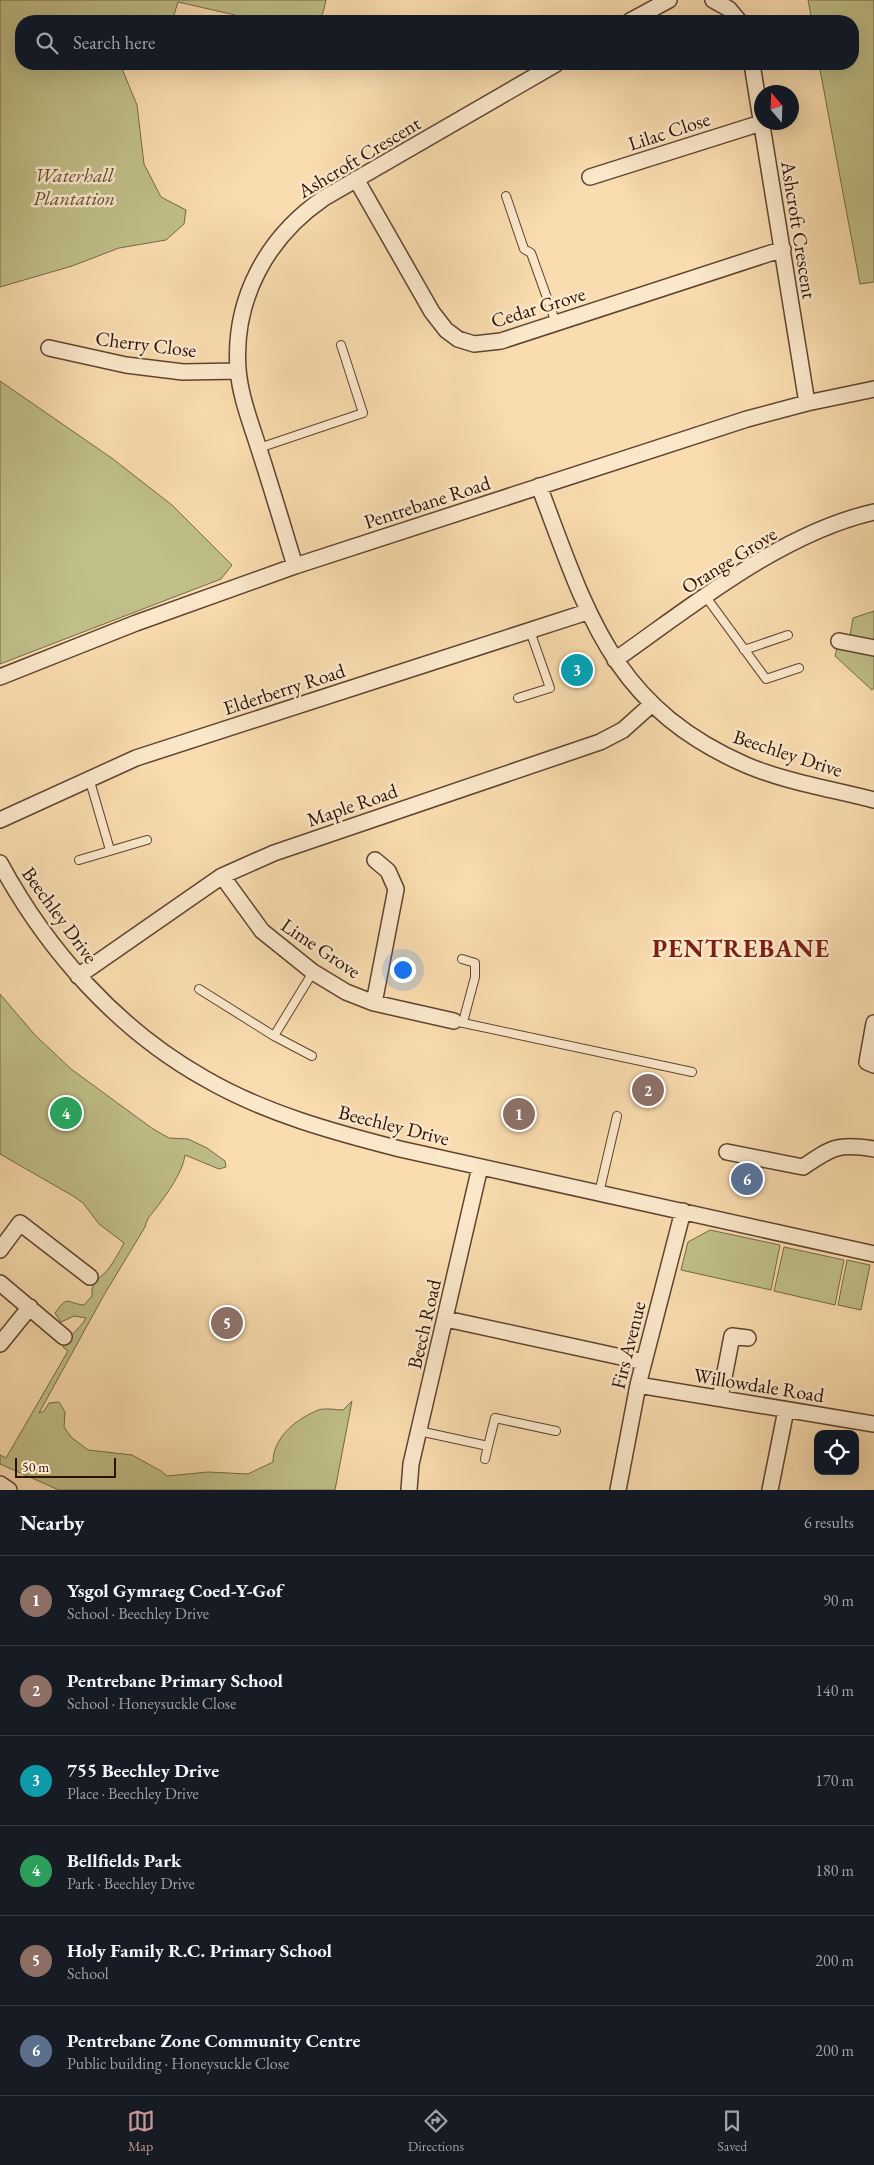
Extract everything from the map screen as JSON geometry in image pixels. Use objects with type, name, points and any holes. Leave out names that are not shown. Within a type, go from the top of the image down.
[{"type":"street","points":[[641,15],[669,0]]},
{"type":"street","points":[[721,2],[733,15]]},
{"type":"street","name":"Ashcroft Crescent","points":[[296,566],[259,448],[238,371],[238,338],[245,301],[255,276],[269,251],[287,229],[308,209],[356,179],[546,70]]},
{"type":"street","name":"Ashcroft Crescent","points":[[753,70],[755,85]]},
{"type":"street","name":"Lilac Close","points":[[590,177],[754,124]]},
{"type":"street","name":"Ashcroft Crescent","points":[[762,130],[807,403]]},
{"type":"street","name":"Cedar Grove","points":[[356,179],[432,312],[452,335],[465,342],[483,344],[556,323],[783,249]]},
{"type":"street","name":"Cherry Close","points":[[49,348],[126,366],[183,372],[238,371]]},
{"type":"street","name":"Pentrebane Road","points":[[0,677],[136,623],[296,566],[748,419],[807,403],[874,389]]},
{"type":"street","name":"Beechley Drive","points":[[539,486],[587,612],[615,660],[640,693],[682,729],[710,747],[747,765],[874,800]]},
{"type":"street","name":"Orange Grove","points":[[615,660],[706,597],[791,543],[822,528],[874,512]]},
{"type":"street","name":"Elderberry Road","points":[[0,820],[136,758],[587,612]]},
{"type":"street","points":[[838,640],[874,648]]},
{"type":"street","name":"Maple Road","points":[[78,976],[222,876],[274,853],[600,742],[623,730],[652,704]]},
{"type":"street","points":[[374,1003],[396,889],[388,871],[375,860]]},
{"type":"street","name":"Beechley Drive","points":[[0,863],[41,927],[78,976],[107,1005],[157,1047],[182,1066],[222,1088],[272,1110],[338,1132],[480,1167],[874,1254]]},
{"type":"street","name":"Lime Grove","points":[[222,876],[262,931],[313,972],[346,992],[374,1003],[458,1022]]},
{"type":"street","points":[[874,1023],[867,1062],[874,1065]]},
{"type":"street","points":[[726,1152],[803,1167],[828,1150],[849,1145],[874,1149]]},
{"type":"street","name":"Beech Road","points":[[409,1490],[410,1464],[446,1319],[480,1167]]},
{"type":"street","name":"Firs Avenue","points":[[618,1490],[638,1386],[683,1212]]},
{"type":"street","points":[[0,1250],[20,1223],[90,1277]]},
{"type":"street","points":[[0,1283],[64,1337]]},
{"type":"street","points":[[0,1344],[30,1307]]},
{"type":"street","points":[[446,1319],[644,1362]]},
{"type":"street","points":[[720,1398],[732,1336],[748,1338]]},
{"type":"street","name":"Willowdale Road","points":[[638,1386],[874,1424]]},
{"type":"street","points":[[770,1490],[786,1410]]},
{"type":"street","points":[[0,1484],[9,1490]]},
{"type":"lane","points":[[506,196],[524,249],[531,253],[556,323]]},
{"type":"lane","points":[[259,448],[363,413],[341,345]]},
{"type":"lane","points":[[706,597],[766,678],[798,668]]},
{"type":"lane","points":[[518,698],[550,688],[530,631]]},
{"type":"lane","points":[[744,650],[788,635]]},
{"type":"lane","points":[[89,778],[110,850]]},
{"type":"lane","points":[[79,860],[147,840]]},
{"type":"lane","points":[[462,959],[475,963],[475,977],[458,1022],[692,1072]]},
{"type":"lane","points":[[274,1036],[313,972]]},
{"type":"lane","points":[[199,989],[274,1036],[312,1056]]},
{"type":"lane","points":[[599,1193],[617,1116]]},
{"type":"lane","points":[[485,1459],[496,1418],[556,1431]]},
{"type":"lane","points":[[419,1431],[488,1446]]},
{"type":"green space","name":"Waterhall Plantation","points":[[0,0],[326,0],[321,15],[235,15],[178,2],[174,15],[15,15],[15,70],[122,70],[137,105],[144,164],[161,197],[186,210],[184,224],[166,240],[119,248],[72,266],[0,287]]},
{"type":"green space","points":[[808,0],[874,0],[874,282],[860,284],[820,70],[859,70],[859,15],[811,15]]},
{"type":"green space","points":[[0,381],[113,459],[172,505],[232,565],[221,579],[0,664]]},
{"type":"green space","points":[[874,611],[874,688],[872,690],[835,656],[839,641],[849,642],[853,618]]},
{"type":"green space","points":[[0,994],[35,1035],[71,1069],[153,1129],[169,1138],[188,1139],[207,1148],[225,1161],[226,1167],[219,1169],[185,1155],[184,1162],[174,1183],[148,1219],[39,1413],[44,1411],[49,1403],[59,1402],[65,1412],[64,1427],[71,1437],[88,1450],[132,1455],[167,1476],[208,1472],[248,1474],[273,1462],[274,1453],[281,1438],[300,1419],[319,1410],[343,1410],[352,1401],[335,1490],[59,1490],[0,1464],[0,1455],[6,1458],[68,1351],[63,1347],[65,1343],[86,1318],[74,1316],[61,1322],[55,1313],[63,1303],[68,1301],[84,1305],[92,1296],[93,1286],[109,1268],[124,1243],[99,1224],[83,1203],[0,1154]]},
{"type":"green space","points":[[710,1230],[780,1245],[771,1290],[681,1270],[688,1242]]},
{"type":"green space","points":[[784,1247],[844,1260],[835,1305],[774,1291]]},
{"type":"green space","points":[[847,1260],[870,1265],[861,1310],[838,1305]]},
{"type":"place","name":"755 Beechley Drive","points":[[577,670]]},
{"type":"place","name":"Pentrebane Primary School","points":[[648,1090]]},
{"type":"place","name":"Bellfields Park","points":[[66,1113]]},
{"type":"place","name":"Ysgol Gymraeg Coed-Y-Gof","points":[[519,1114]]},
{"type":"place","name":"Pentrebane Zone Community Centre","points":[[747,1179]]},
{"type":"place","name":"Holy Family R.C. Primary School","points":[[227,1323]]},
{"type":"district","name":"PENTREBANE","points":[[741,948]]}]
